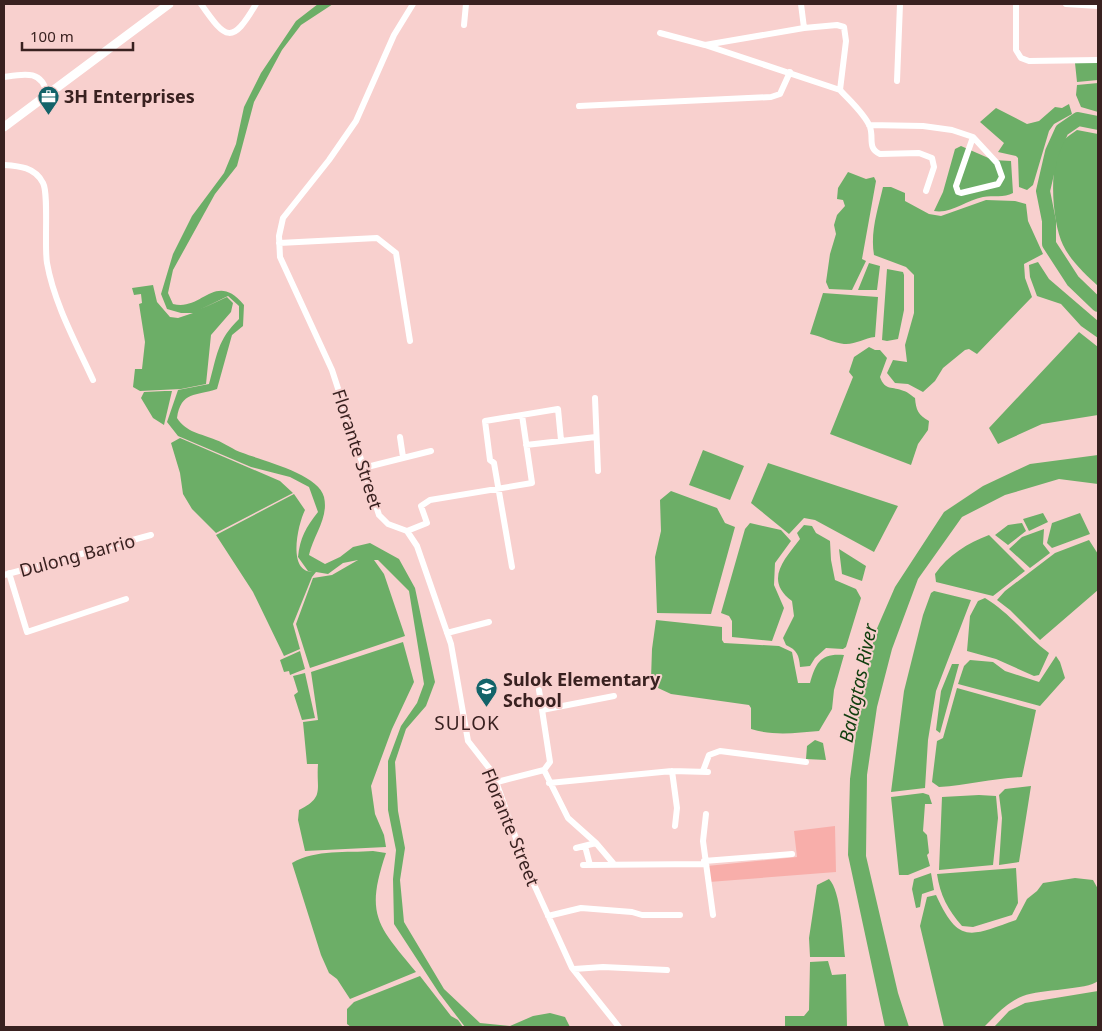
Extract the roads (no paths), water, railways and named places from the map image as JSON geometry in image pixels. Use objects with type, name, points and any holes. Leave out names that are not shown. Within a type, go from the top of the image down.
[{"type":"main road","points":[[4,127],[169,4]]},
{"type":"street","points":[[201,4],[219,29],[230,34],[242,26],[256,4]]},
{"type":"street","name":"Florante Street","points":[[414,4],[394,35],[356,121],[329,160],[282,218],[279,243],[280,257],[332,370],[379,515],[388,524],[407,531],[417,546],[448,633],[468,741],[489,767],[497,782],[523,859],[574,969],[619,1027]]},
{"type":"street","points":[[464,25],[466,4]]},
{"type":"street","points":[[801,4],[804,28]]},
{"type":"street","points":[[897,81],[900,4]]},
{"type":"street","points":[[1016,4],[1016,50],[1020,58],[1029,61],[1098,60]]},
{"type":"street","points":[[1066,4],[1098,6]]},
{"type":"street","points":[[705,45],[804,28],[837,25],[844,27],[846,41],[840,90]]},
{"type":"street","points":[[660,33],[705,45],[840,90],[868,124],[872,148],[875,152],[880,154],[919,153],[932,158],[934,167],[926,191]]},
{"type":"street","points":[[579,106],[771,97],[780,94],[790,72]]},
{"type":"street","points":[[4,77],[30,73],[37,77],[46,88],[47,95]]},
{"type":"street","points":[[868,124],[923,126],[952,130],[973,137],[997,163],[1002,177],[998,184],[958,192],[956,186],[973,137]]},
{"type":"street","points":[[4,165],[22,166],[32,170],[43,184],[47,263],[67,323],[93,380]]},
{"type":"street","points":[[279,243],[377,238],[383,241],[396,253],[410,341]]},
{"type":"street","points":[[595,398],[598,471]]},
{"type":"street","points":[[512,568],[494,463],[490,460],[485,421],[558,409],[561,440]]},
{"type":"street","points":[[407,531],[427,523],[421,506],[430,500],[532,483],[522,415]]},
{"type":"street","points":[[400,437],[404,456]]},
{"type":"street","points":[[526,445],[596,437]]},
{"type":"street","points":[[363,468],[404,456],[432,451]]},
{"type":"street","name":"Dulong Barrio","points":[[6,574],[151,535]]},
{"type":"street","points":[[6,574],[27,632],[126,598]]},
{"type":"street","points":[[448,633],[489,622]]},
{"type":"street","points":[[497,782],[544,770],[550,762],[539,690]]},
{"type":"street","points":[[542,710],[614,696]]},
{"type":"street","points":[[549,784],[672,770],[706,772],[709,755],[720,751],[806,762]]},
{"type":"street","points":[[544,770],[549,784],[568,818],[596,843],[613,863]]},
{"type":"street","points":[[672,770],[677,808],[676,826]]},
{"type":"street","points":[[706,814],[703,841],[713,915]]},
{"type":"street","points":[[576,848],[596,843]]},
{"type":"street","points":[[585,846],[586,865],[705,862],[792,854]]},
{"type":"street","points":[[548,916],[582,908],[632,912],[642,916],[680,915]]},
{"type":"street","points":[[574,969],[603,967],[667,970]]},
{"type":"waterway","points":[[1098,123],[1078,119],[1062,130],[1052,152],[1043,191],[1049,221],[1049,244],[1073,281],[1098,305]]},
{"type":"place","name":"3H Enterprises","points":[[48,115]]},
{"type":"place","name":"Sulok Elementary School","points":[[487,708]]},
{"type":"district","name":"SULOK","points":[[467,723]]},
{"type":"water label","name":"Balagtas River","points":[[858,683]]}]
